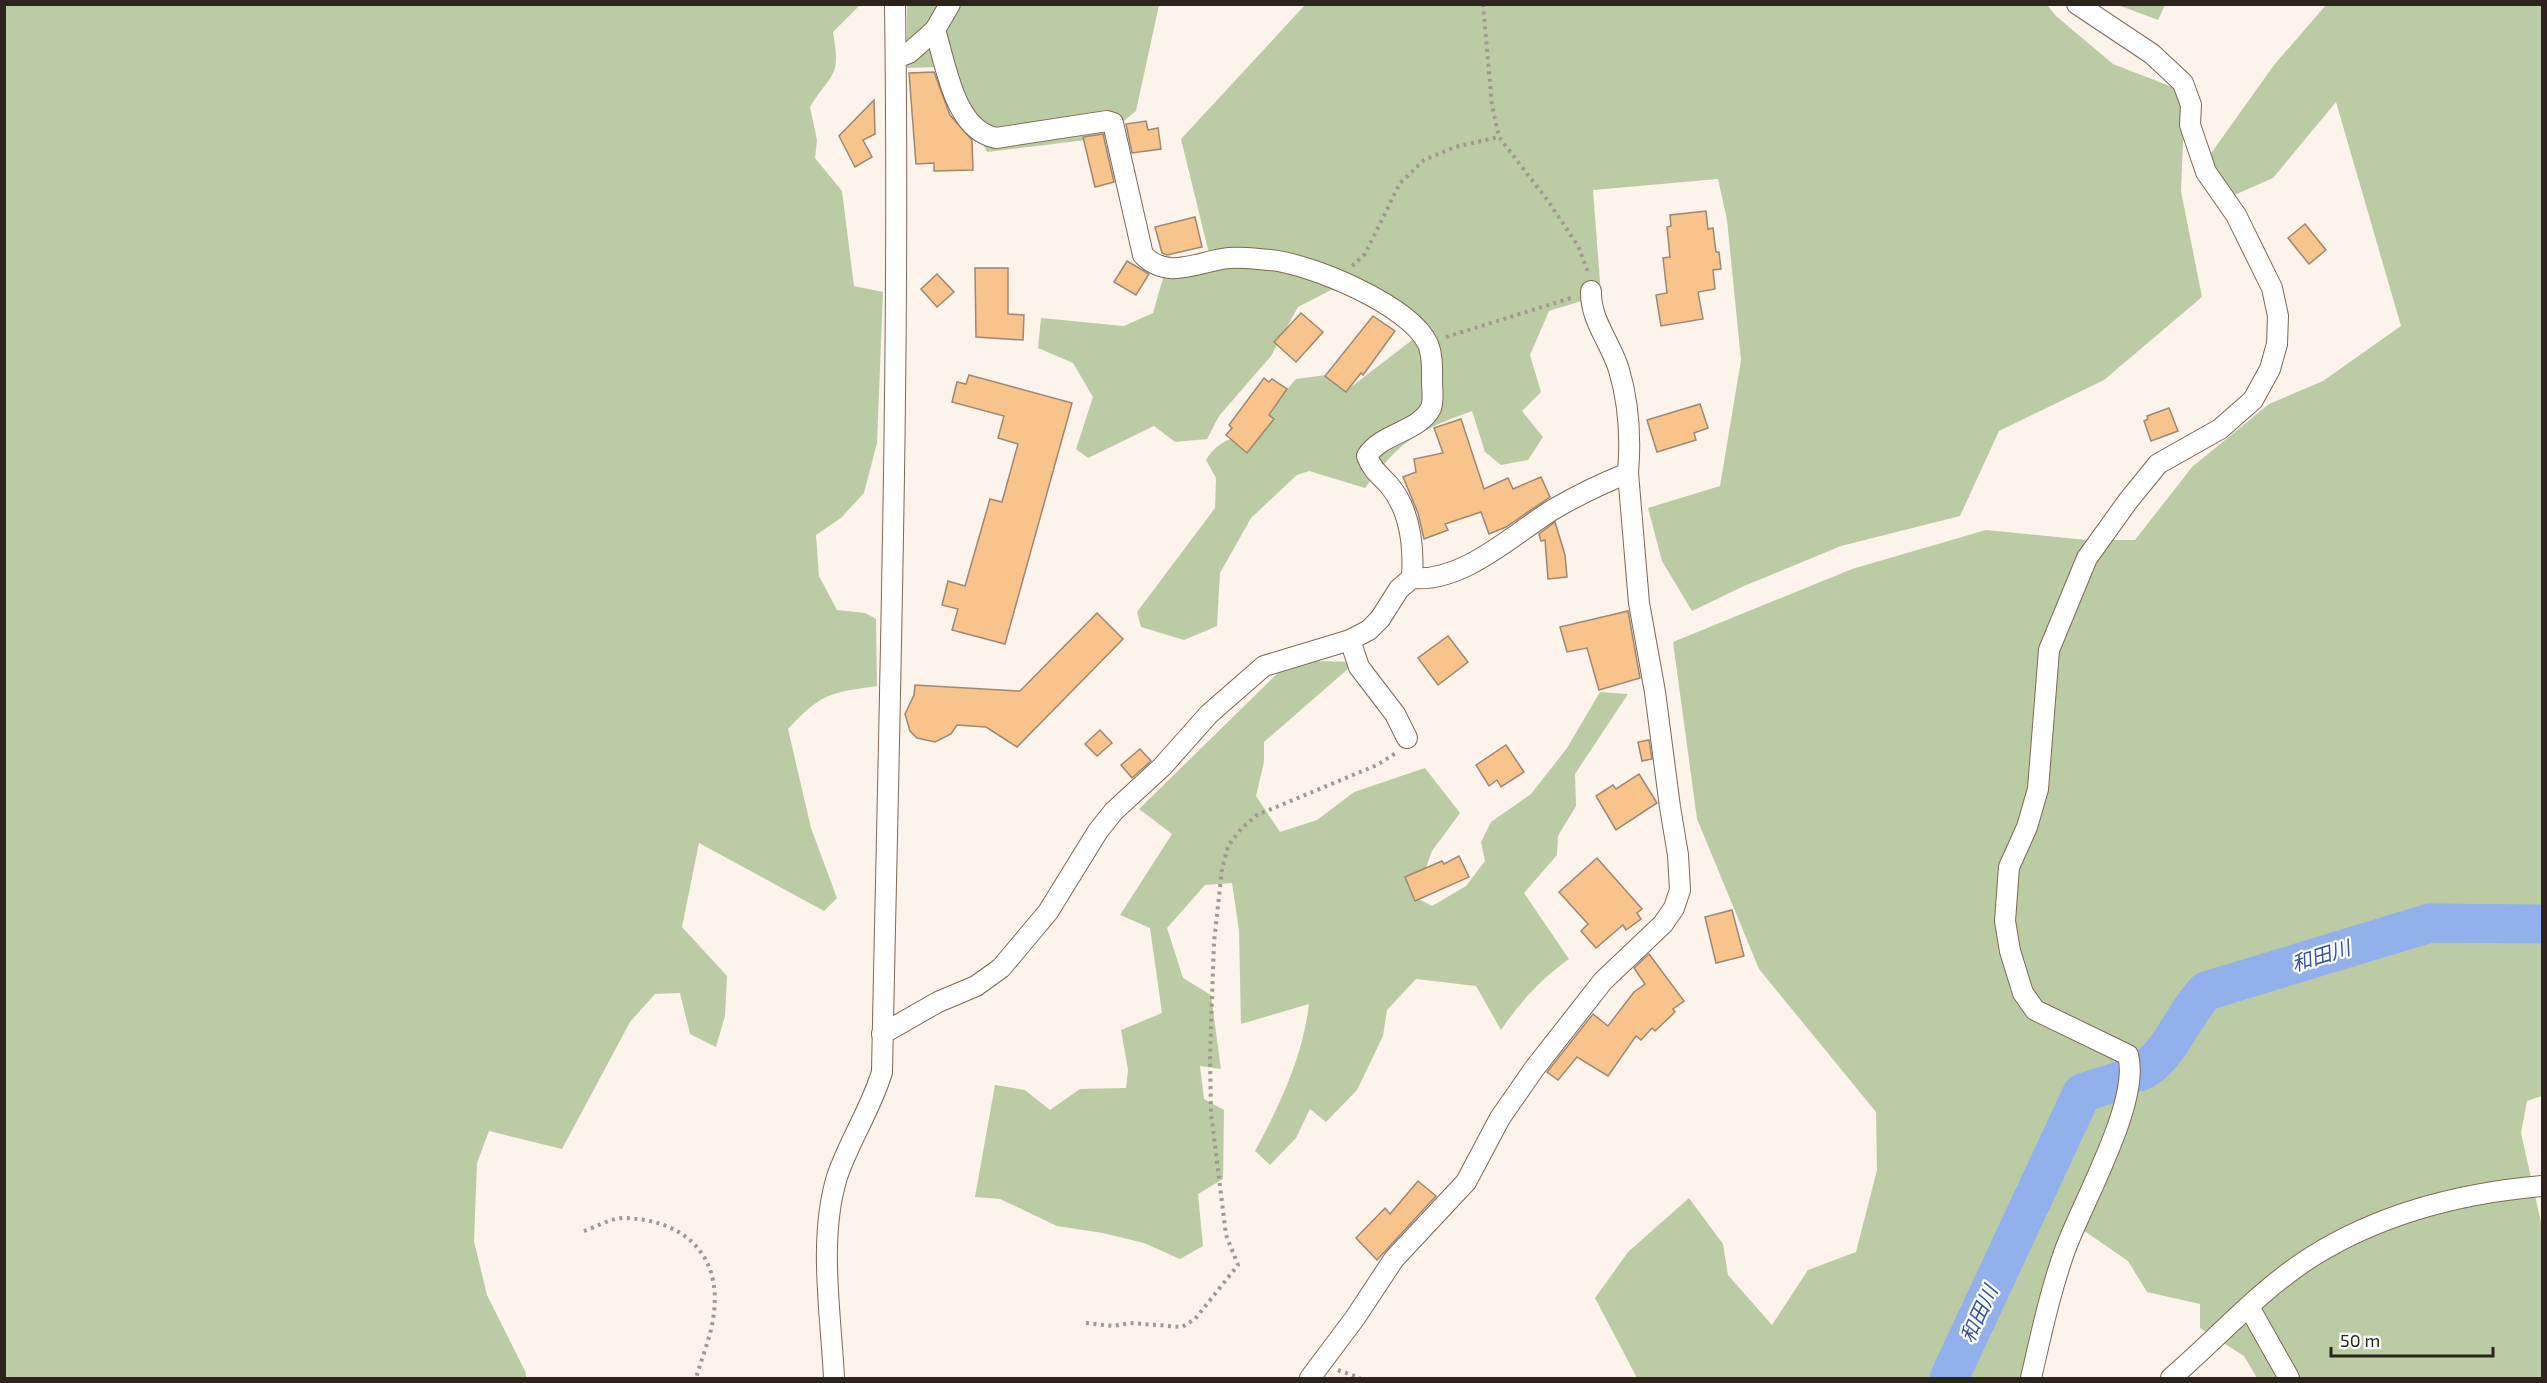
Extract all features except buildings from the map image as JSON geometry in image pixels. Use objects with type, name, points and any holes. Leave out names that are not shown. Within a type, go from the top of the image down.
[{"type":"street","points":[[834,1378],[827,1228],[837,1177],[875,1097],[882,1072],[894,483],[895,4]]},
{"type":"street","points":[[896,58],[909,53],[935,30],[950,4]]},
{"type":"street","points":[[2031,1378],[2045,1316],[2066,1249],[2113,1137],[2131,1067],[2128,1055],[2036,1010],[2024,993],[2010,951],[2005,921],[2009,867],[2027,827],[2038,789],[2049,650],[2088,558],[2127,501],[2158,464],[2220,429],[2253,400],[2270,369],[2277,344],[2278,316],[2272,288],[2235,215],[2206,172],[2190,125],[2191,105],[2183,83],[2152,54],[2077,4]]},
{"type":"street","points":[[882,1034],[938,1002],[976,986],[1001,968],[1048,912],[1098,831],[1114,811],[1162,767],[1209,714],[1264,666],[1350,640],[1369,630],[1380,619],[1399,589],[1412,578],[1414,548],[1399,499],[1371,468],[1366,456],[1373,447],[1426,417],[1432,404],[1432,358],[1428,343],[1412,325],[1372,296],[1333,277],[1273,260],[1230,258],[1169,269],[1153,265],[1143,255],[1113,123],[1107,121],[996,138],[982,135],[971,124],[958,100],[935,30]]},
{"type":"street","points":[[1310,1378],[1355,1318],[1394,1259],[1466,1182],[1500,1118],[1534,1069],[1603,981],[1663,924],[1674,908],[1680,890],[1678,855],[1655,692],[1639,603],[1628,473],[1630,442],[1627,405],[1619,369],[1590,307],[1591,291]]},
{"type":"street","points":[[1412,578],[1426,580],[1449,574],[1499,547],[1553,510],[1601,483],[1628,473]]},
{"type":"street","points":[[1350,640],[1359,667],[1395,714],[1407,738]]},
{"type":"street","points":[[2171,1378],[2249,1307],[2312,1257],[2364,1227],[2455,1198],[2542,1186]]},
{"type":"street","points":[[2249,1307],[2289,1378]]},
{"type":"path","points":[[1428,343],[1591,291],[1587,269],[1578,246],[1500,137],[1492,106],[1483,4]]},
{"type":"path","points":[[1333,277],[1365,255],[1400,183],[1425,160],[1455,147],[1500,137]]},
{"type":"path","points":[[1086,1323],[1113,1326],[1130,1323],[1182,1327],[1195,1319],[1218,1287],[1238,1265],[1226,1236],[1211,1113],[1210,1056],[1214,942],[1222,869],[1228,846],[1241,829],[1257,815],[1377,765],[1399,751],[1407,738]]},
{"type":"path","points":[[584,1231],[621,1218],[665,1224],[698,1245],[710,1266],[714,1313],[696,1378]]},
{"type":"green space","points":[[5,4],[860,5],[833,32],[835,67],[810,107],[817,140],[815,158],[842,191],[854,286],[883,292],[877,443],[864,493],[841,518],[816,535],[819,576],[837,610],[865,613],[876,619],[877,686],[837,693],[818,701],[788,729],[811,828],[837,898],[824,911],[699,843],[682,927],[727,976],[725,1016],[716,1047],[690,1034],[680,993],[655,994],[630,1022],[562,1149],[489,1131],[477,1163],[474,1241],[487,1295],[526,1373],[526,1378],[5,1378]]},
{"type":"green space","points":[[907,5],[1159,5],[1136,111],[1103,138],[987,152],[965,107],[936,67],[907,68]]},
{"type":"green space","points":[[1305,5],[2047,5],[2056,16],[2113,64],[2185,92],[2181,191],[2202,297],[2104,380],[1999,431],[1960,516],[1841,546],[1744,586],[1692,611],[1662,561],[1648,508],[1720,486],[1741,360],[1727,220],[1718,179],[1593,190],[1601,295],[1549,311],[1530,355],[1541,392],[1522,411],[1543,437],[1528,460],[1501,465],[1485,452],[1472,411],[1437,425],[1411,439],[1389,459],[1365,488],[1309,471],[1297,475],[1251,518],[1220,573],[1217,626],[1184,640],[1141,627],[1137,612],[1215,508],[1216,478],[1206,460],[1211,453],[1227,440],[1256,433],[1276,402],[1296,379],[1326,375],[1347,390],[1416,337],[1376,300],[1331,290],[1298,307],[1271,356],[1219,416],[1207,439],[1175,442],[1154,426],[1088,458],[1076,449],[1093,397],[1073,363],[1038,348],[1041,318],[1124,326],[1153,313],[1163,278],[1212,266],[1181,139]]},
{"type":"green space","points":[[2118,5],[2165,5],[2158,20]]},
{"type":"green space","points":[[2326,5],[2542,5],[2542,1096],[2527,1101],[2521,1133],[2542,1227],[2542,1378],[2257,1378],[2244,1356],[2200,1328],[2200,1304],[2147,1292],[2128,1261],[2080,1228],[2021,1378],[1637,1378],[1595,1298],[1628,1252],[1689,1198],[1723,1244],[1728,1275],[1772,1325],[1808,1270],[1856,1252],[1877,1170],[1876,1112],[1759,969],[1697,819],[1673,642],[1852,569],[1986,530],[2087,540],[2135,540],[2192,467],[2269,404],[2323,381],[2401,326],[2336,102],[2273,178],[2223,200],[2202,166],[2274,65]]},
{"type":"green space","points":[[1313,661],[1356,662],[1264,742],[1264,762],[1256,796],[1280,832],[1317,820],[1354,792],[1425,768],[1460,813],[1432,851],[1415,897],[1432,906],[1466,886],[1485,861],[1481,842],[1491,822],[1531,794],[1567,748],[1600,692],[1628,694],[1575,774],[1576,806],[1558,836],[1557,855],[1524,893],[1569,959],[1532,991],[1501,1030],[1476,986],[1416,979],[1387,1010],[1383,1036],[1357,1090],[1326,1122],[1310,1109],[1296,1138],[1270,1165],[1255,1151],[1273,1116],[1296,1061],[1309,1004],[1241,1024],[1239,930],[1232,883],[1205,885],[1167,928],[1183,978],[1211,995],[1221,1069],[1200,1066],[1204,1099],[1224,1110],[1223,1179],[1198,1194],[1203,1246],[1180,1259],[1144,1243],[1103,1233],[1057,1226],[1000,1199],[975,1197],[995,1085],[1025,1090],[1050,1110],[1080,1089],[1126,1088],[1128,1070],[1121,1030],[1162,1013],[1150,928],[1120,915],[1172,834],[1139,809],[1278,673]]},
{"type":"waterway","name":"和田川","points":[[2139,1072],[2159,1057],[2206,991],[2430,923],[2542,924]]},
{"type":"waterway","name":"和田川","points":[[1949,1378],[2082,1093],[2122,1080]]}]
